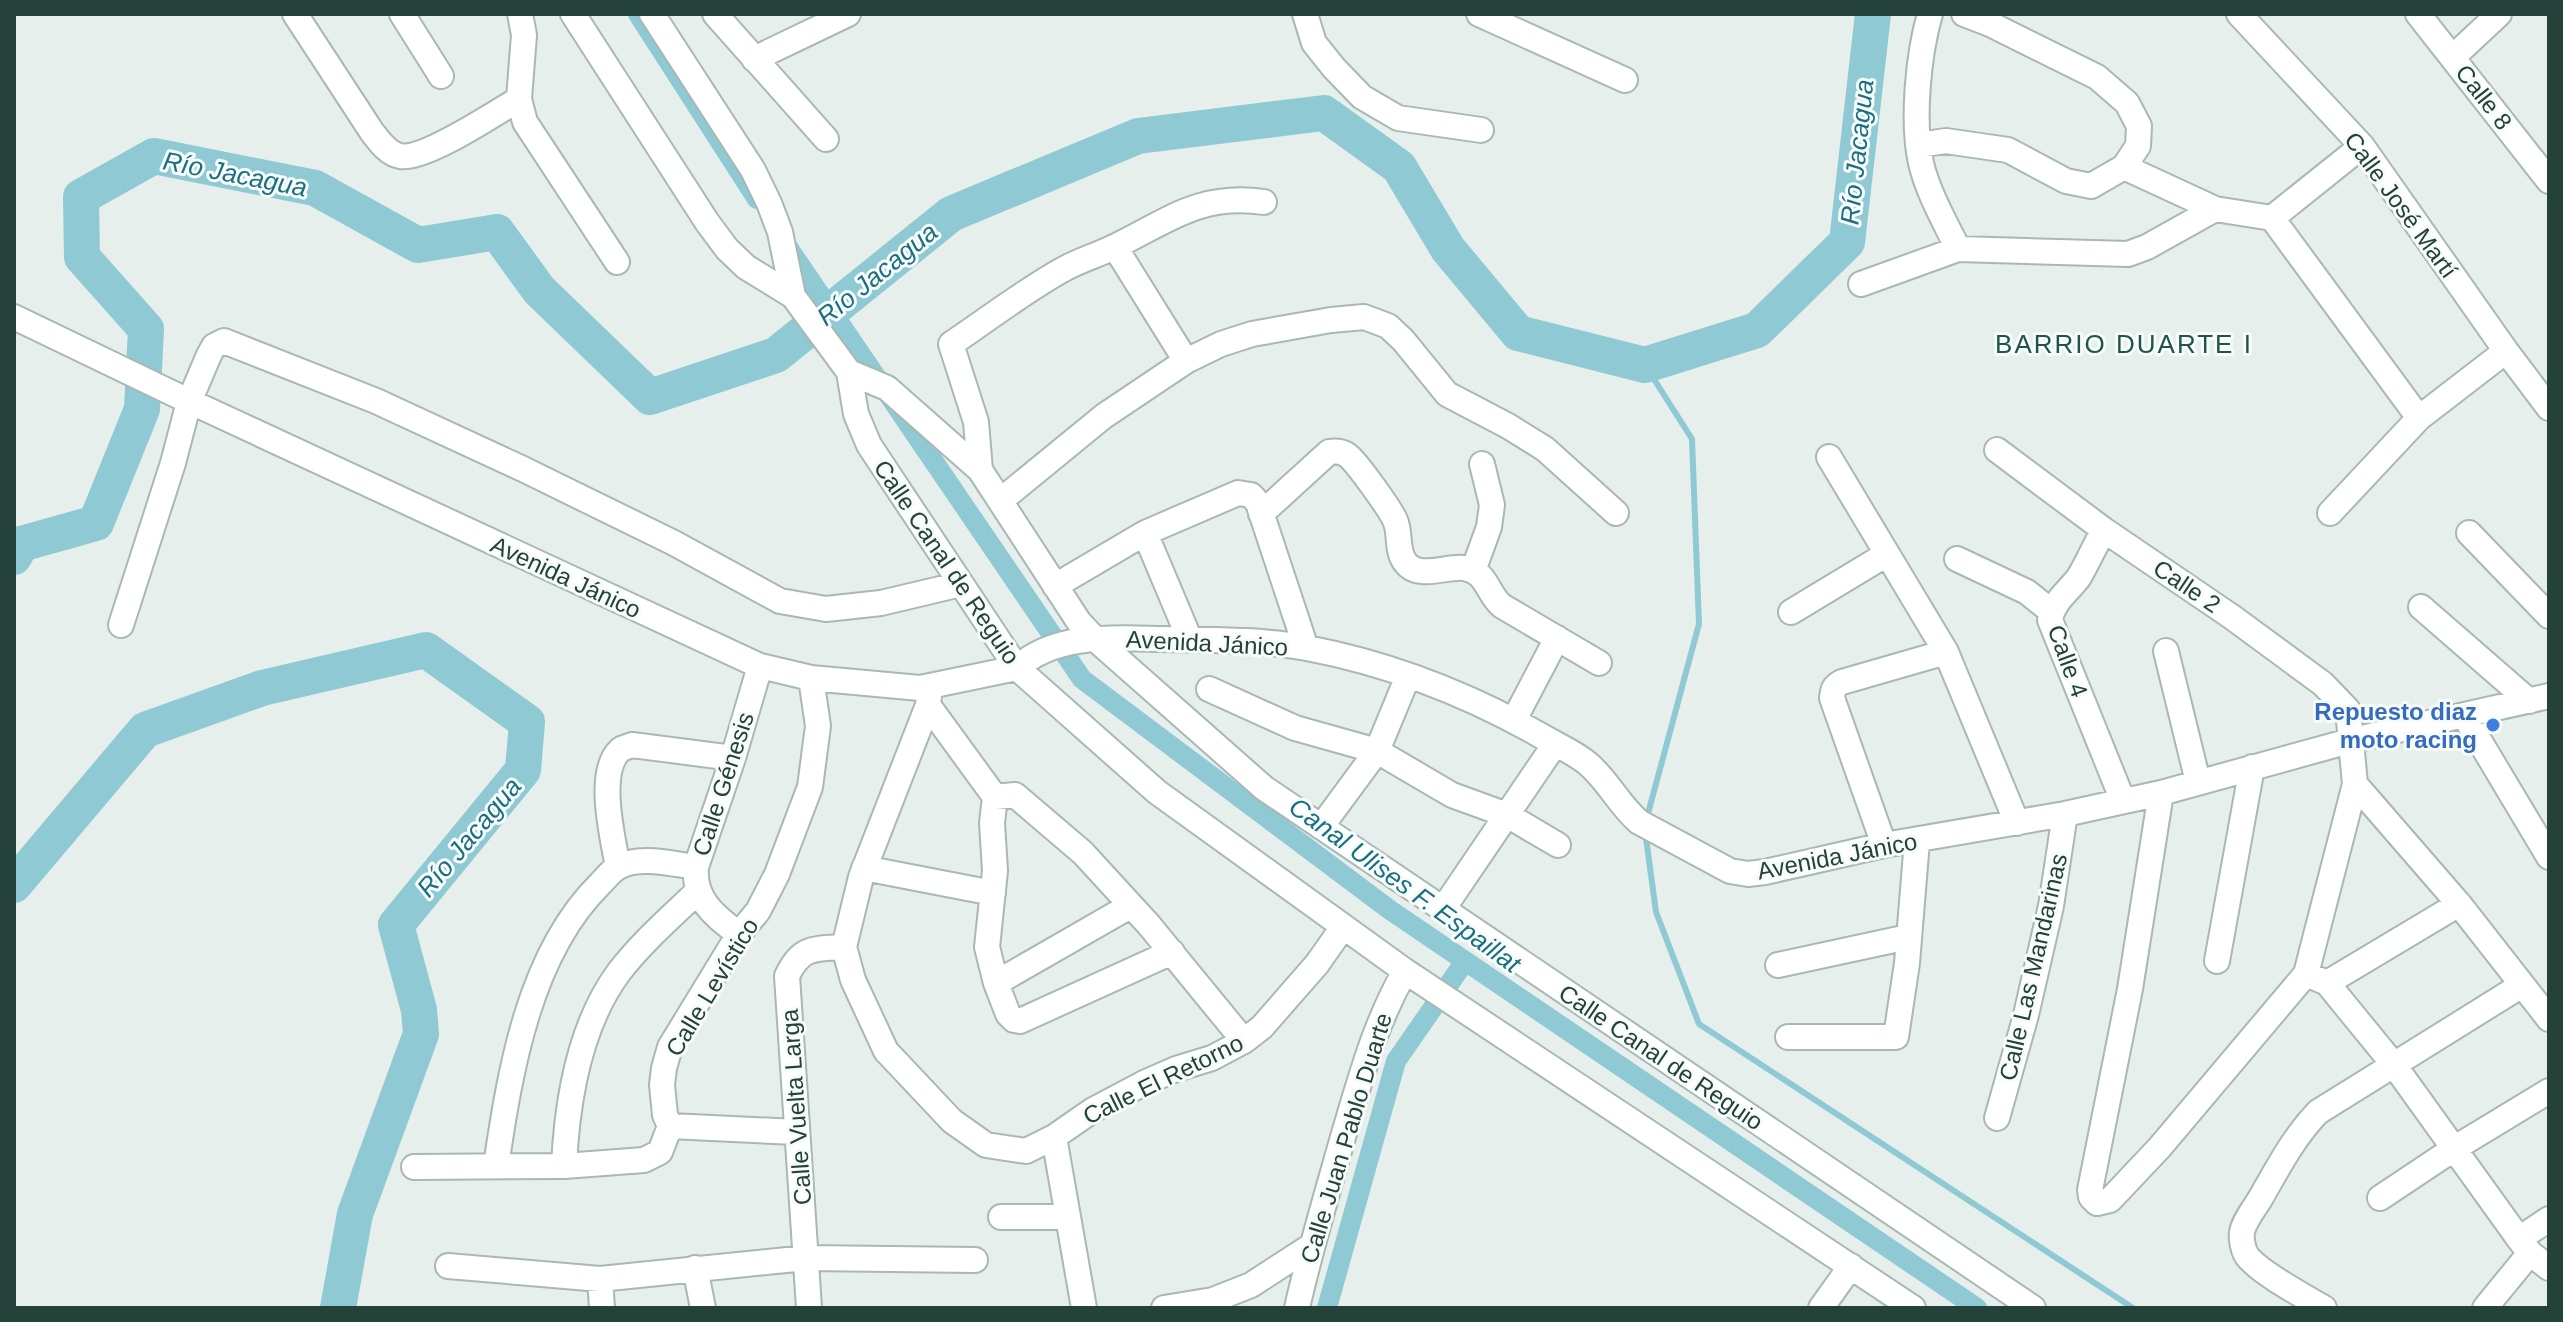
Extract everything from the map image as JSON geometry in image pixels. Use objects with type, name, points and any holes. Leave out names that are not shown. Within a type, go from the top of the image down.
[{"type":"street","points":[[295,14],[372,132],[386,149],[398,156],[414,156],[433,148],[519,99]]},
{"type":"street","points":[[402,14],[441,76]]},
{"type":"street","points":[[520,14],[524,45],[519,99],[525,122],[617,262]]},
{"type":"street","points":[[573,14],[727,249],[746,267],[793,296],[849,372]]},
{"type":"street","points":[[652,14],[753,170],[780,232],[793,296]]},
{"type":"street","points":[[715,14],[826,139]]},
{"type":"street","points":[[754,59],[848,14]]},
{"type":"street","points":[[1305,14],[1314,43],[1362,97],[1398,118],[1481,130]]},
{"type":"street","points":[[1479,14],[1625,80]]},
{"type":"street","points":[[1930,14],[1919,76],[1918,145],[1922,166],[1958,249]]},
{"type":"street","points":[[1918,145],[1946,141],[2008,150],[2066,181],[2091,186],[2124,167],[2138,146],[2139,126],[2127,103],[2097,77],[1964,14]]},
{"type":"street","name":"Calle José Martí","points":[[2239,14],[2362,146],[2549,408]]},
{"type":"street","name":"Calle 8","points":[[2418,14],[2549,181]]},
{"type":"street","points":[[2453,57],[2499,14]]},
{"type":"street","points":[[2272,218],[2362,146]]},
{"type":"street","points":[[2124,167],[2215,209],[2272,218],[2419,418]]},
{"type":"street","points":[[980,470],[976,422],[951,344],[1063,269],[1115,247],[1175,214],[1208,203],[1264,202]]},
{"type":"street","points":[[1861,284],[1958,249],[2128,254],[2147,247],[2215,209]]},
{"type":"street","points":[[1115,247],[1186,361]]},
{"type":"street","name":"Avenida Jánico","points":[[14,317],[760,666],[811,678],[920,688],[929,696],[1087,639],[1251,641],[1306,648],[1439,686],[1514,720],[1589,764],[1627,812],[1647,826],[1730,871],[1748,874],[2161,793],[2353,740],[2539,698]]},
{"type":"street","points":[[1000,501],[1104,416],[1186,361],[1221,344],[1252,334],[1364,317],[1388,326],[1447,394],[1545,449],[1616,513]]},
{"type":"street","points":[[121,625],[173,463],[183,398],[214,346],[224,341],[376,401],[523,469],[674,543],[780,601],[826,609],[881,603],[961,584]]},
{"type":"street","points":[[2330,513],[2419,418],[2506,351]]},
{"type":"street","name":"Calle Canal de Reguio","points":[[849,372],[887,388],[980,470],[1087,639],[1264,788],[2033,1308]]},
{"type":"street","name":"Calle Canal de Reguio","points":[[849,372],[856,414],[869,445],[961,584],[1022,663],[1157,792],[1405,971],[1913,1308]]},
{"type":"street","name":"Calle 2","points":[[1997,450],[2104,530],[2232,617],[2323,684],[2348,710],[2355,784],[2316,978]]},
{"type":"street","points":[[1261,514],[1329,452],[1344,453],[1355,463],[1396,521],[1400,555],[1407,566],[1420,572],[1462,568],[1473,571],[1483,577],[1494,600],[1599,663]]},
{"type":"street","points":[[1829,457],[1946,652],[2017,823]]},
{"type":"street","points":[[1473,571],[1489,527],[1492,505],[1482,464]]},
{"type":"street","points":[[1055,586],[1145,533],[1238,493],[1251,495],[1258,503],[1306,648]]},
{"type":"street","name":"Calle 4","points":[[2104,530],[2078,579],[2059,599],[2052,612],[2053,628],[2123,801]]},
{"type":"street","points":[[1145,533],[1190,640]]},
{"type":"street","points":[[2469,533],[2549,616]]},
{"type":"street","points":[[1791,612],[1887,554]]},
{"type":"street","points":[[1957,559],[2027,592],[2052,612]]},
{"type":"street","points":[[2421,607],[2539,698]]},
{"type":"street","points":[[1514,720],[1557,638]]},
{"type":"street","points":[[2166,651],[2198,782]]},
{"type":"street","points":[[1884,845],[1832,691],[1842,682],[1946,652]]},
{"type":"street","name":"Calle Génesis","points":[[739,934],[723,923],[696,879],[760,666]]},
{"type":"street","points":[[1321,827],[1377,751],[1408,676]]},
{"type":"street","name":"Calle Levístico","points":[[670,1126],[665,1115],[662,1085],[670,1047],[739,934],[758,911],[777,874],[810,787],[818,726],[811,678]]},
{"type":"street","points":[[1209,689],[1295,728],[1377,751],[1452,795],[1507,815],[1558,845]]},
{"type":"street","points":[[929,696],[995,797],[992,823],[995,871],[987,947],[1008,1014],[1020,1021],[1172,952]]},
{"type":"street","points":[[844,947],[864,868],[929,696]]},
{"type":"street","points":[[2464,715],[2549,857]]},
{"type":"street","points":[[1443,909],[1555,744]]},
{"type":"street","points":[[618,867],[607,784],[620,750],[632,745],[733,758]]},
{"type":"street","points":[[2217,961],[2252,767]]},
{"type":"street","points":[[2355,784],[2459,904],[2549,1019]]},
{"type":"street","points":[[2161,793],[2130,989],[2090,1190],[2091,1197],[2097,1203],[2110,1200],[2316,978],[2459,904]]},
{"type":"street","points":[[995,797],[1015,795],[1083,853],[1149,925],[1244,1041]]},
{"type":"street","name":"Calle Las Mandarinas","points":[[1997,1118],[2026,1015],[2051,906],[2065,814]]},
{"type":"street","points":[[1788,1037],[1896,1037],[1907,963],[1917,841]]},
{"type":"street","points":[[496,1166],[506,1098],[529,1013],[556,943],[581,903],[618,867],[642,861],[696,879],[620,971],[600,1003],[585,1041],[571,1094],[564,1166]]},
{"type":"street","points":[[864,868],[993,893]]},
{"type":"street","points":[[996,983],[1130,906]]},
{"type":"street","name":"Calle El Retorno","points":[[844,947],[861,1000],[886,1051],[952,1121],[986,1145],[1026,1151],[1144,1083],[1212,1058],[1244,1041],[1262,1027],[1317,964],[1343,927]]},
{"type":"street","points":[[1778,965],[1908,937]]},
{"type":"street","name":"Calle Vuelta Larga","points":[[809,1308],[787,976],[795,959],[810,949],[844,947]]},
{"type":"street","name":"Calle Juan Pablo Duarte","points":[[1297,1308],[1311,1246],[1371,1042],[1405,971]]},
{"type":"street","points":[[2316,978],[2394,1065],[2532,1254]]},
{"type":"street","points":[[2324,1308],[2248,1257],[2243,1248],[2242,1232],[2286,1153],[2318,1112],[2522,985]]},
{"type":"street","points":[[2380,1198],[2549,1091]]},
{"type":"street","points":[[414,1167],[564,1166],[650,1159],[660,1152],[670,1126],[796,1132]]},
{"type":"street","points":[[1054,1137],[1084,1308]]},
{"type":"street","points":[[1001,1217],[1068,1217]]},
{"type":"street","points":[[2485,1308],[2532,1254],[2549,1219]]},
{"type":"street","points":[[1164,1308],[1213,1300],[1251,1285],[1311,1246]]},
{"type":"street","points":[[448,1266],[600,1279],[806,1258],[975,1260]]},
{"type":"street","points":[[1821,1308],[1851,1266]]},
{"type":"street","points":[[695,1268],[703,1308]]},
{"type":"street","points":[[600,1279],[602,1308]]},
{"type":"waterway","name":"Canal Ulises F. Espaillat","points":[[638,14],[757,199]]},
{"type":"waterway","name":"Río Jacagua","points":[[14,557],[21,544],[96,523],[142,409],[146,329],[82,257],[81,197],[154,156],[315,188],[418,245],[497,232],[539,290],[650,397],[776,355],[951,214],[1138,136],[1324,113],[1399,167],[1448,249],[1518,333],[1645,365],[1757,330],[1847,242],[1873,14]]},
{"type":"waterway","name":"Canal Ulises F. Espaillat","points":[[785,243],[1082,679],[1390,910],[1977,1308]]},
{"type":"waterway","points":[[1645,365],[1692,439],[1699,624],[1646,821]]},
{"type":"waterway","name":"Río Jacagua","points":[[14,885],[145,730],[262,688],[426,650],[527,722],[523,770],[396,925],[419,1010],[421,1034],[355,1214],[338,1308]]},
{"type":"waterway","points":[[1645,831],[1656,912],[1699,1024],[2133,1308]]},
{"type":"waterway","points":[[1447,987],[1465,961]]},
{"type":"waterway","points":[[1327,1308],[1396,1061],[1437,1002]]},
{"type":"place","name":"Repuesto diaz moto racing","points":[[2493,725]]},
{"type":"district","name":"BARRIO DUARTE I","points":[[2124,344]]}]
